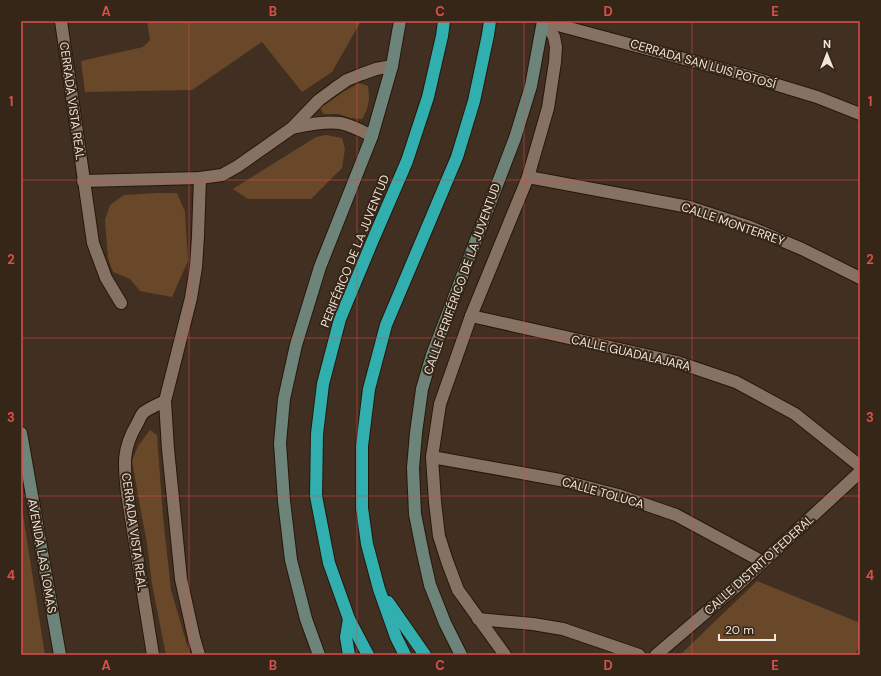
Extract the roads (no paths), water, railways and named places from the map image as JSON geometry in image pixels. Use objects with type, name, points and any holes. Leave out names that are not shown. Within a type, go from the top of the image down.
[{"type":"highway","name":"PERIFÉRICO DE LA JUVENTUD","points":[[368,655],[349,620],[329,562],[316,496],[317,434],[323,384],[340,319],[407,161],[428,97],[444,21]]},
{"type":"highway","points":[[405,655],[396,637],[379,589],[367,544],[362,508],[362,446],[369,389],[386,325],[457,157],[474,101],[490,21]]},
{"type":"highway","points":[[379,589],[425,655]]},
{"type":"highway","points":[[349,620],[346,637],[349,655]]},
{"type":"main road","points":[[319,655],[306,620],[291,560],[284,500],[280,443],[284,399],[296,345],[320,267],[372,136],[392,66],[400,21]]},
{"type":"main road","name":"CALLE PERIFÉRICO DE LA JUVENTUD","points":[[461,655],[445,623],[430,585],[423,554],[415,514],[413,468],[416,433],[422,389],[432,355],[515,138],[531,86],[543,21]]},
{"type":"main road","name":"AVENIDA LAS LOMAS","points":[[21,433],[60,655]]},
{"type":"street","name":"CERRADA VISTA REAL","points":[[61,21],[93,243],[106,278],[121,302]]},
{"type":"street","points":[[505,655],[458,590],[447,561],[439,536],[432,457],[440,404],[472,316],[528,177],[548,108],[556,47],[554,37],[543,21]]},
{"type":"street","name":"CERRADA SAN LUIS POTOSÍ","points":[[543,21],[748,76],[817,97],[860,114]]},
{"type":"street","points":[[83,181],[200,178],[222,174],[238,166],[292,128],[319,100],[347,80],[376,69],[392,66]]},
{"type":"street","points":[[292,128],[322,123],[340,123],[372,136]]},
{"type":"street","name":"CALLE MONTERREY","points":[[528,177],[689,207],[758,230],[802,249],[860,278]]},
{"type":"street","points":[[199,655],[181,579],[168,450],[165,401],[191,298],[196,267],[200,178]]},
{"type":"street","name":"CALLE GUADALAJARA","points":[[472,316],[677,362],[736,382],[795,414],[860,466]]},
{"type":"street","name":"CERRADA VISTA REAL","points":[[153,655],[124,469],[125,454],[129,440],[143,413],[165,401]]},
{"type":"street","name":"CALLE TOLUCA","points":[[432,457],[560,480],[618,495],[676,515],[763,562]]},
{"type":"street","name":"CALLE DISTRITO FEDERAL","points":[[656,655],[737,586],[860,472]]},
{"type":"street","points":[[478,619],[533,624],[563,630],[639,655]]}]
